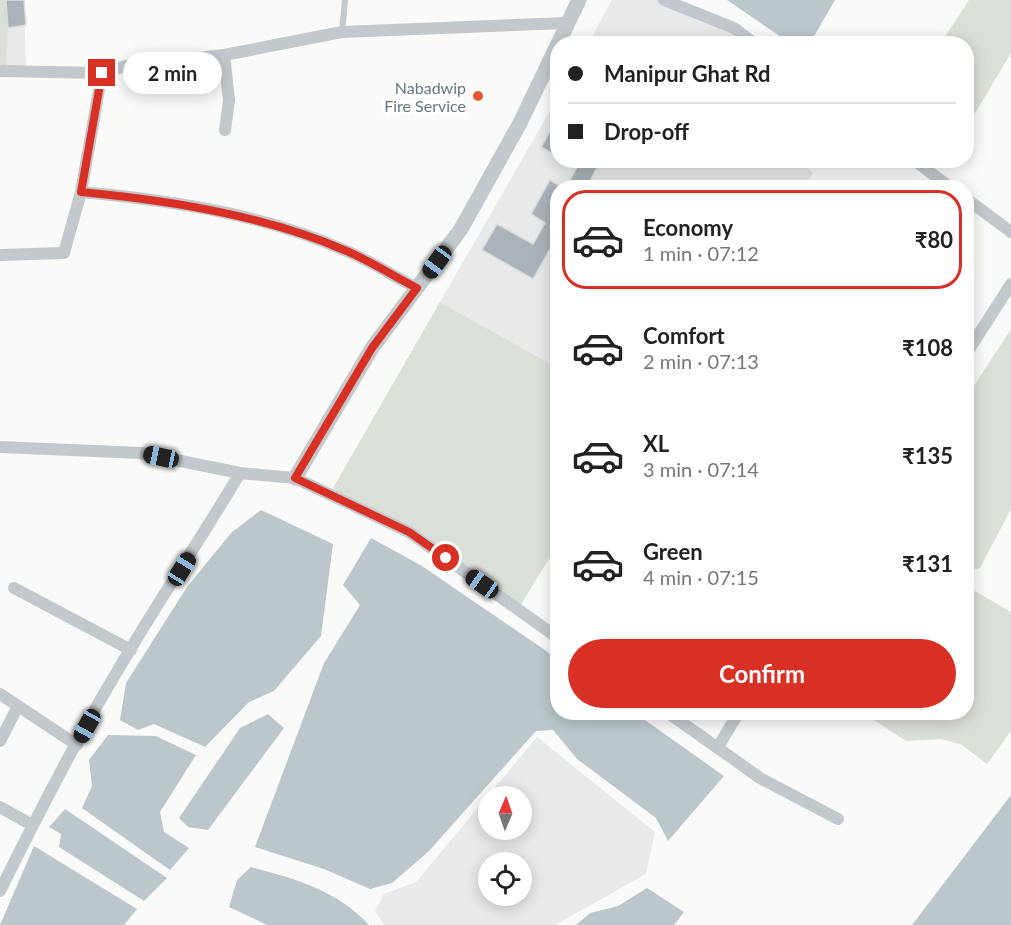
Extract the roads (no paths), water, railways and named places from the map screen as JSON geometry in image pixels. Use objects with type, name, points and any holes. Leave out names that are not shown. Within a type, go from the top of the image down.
[{"type":"street","points":[[561,36],[579,0]]},
{"type":"street","points":[[664,0],[734,28],[744,36]]},
{"type":"street","points":[[0,71],[102,73],[126,66],[224,55],[342,33],[567,23]]},
{"type":"street","points":[[224,55],[228,100],[225,130]]},
{"type":"street","points":[[295,478],[372,348],[461,228],[520,123],[550,59]]},
{"type":"street","points":[[0,255],[64,254],[81,192],[102,73]]},
{"type":"street","points":[[925,168],[940,180]]},
{"type":"street","points":[[81,192],[143,198],[278,226],[345,250],[417,288]]},
{"type":"street","points":[[974,204],[1011,232]]},
{"type":"street","points":[[974,342],[1011,284]]},
{"type":"street","points":[[0,447],[141,453],[240,473],[295,478],[409,532],[550,632]]},
{"type":"street","points":[[0,891],[32,825],[76,745],[131,650],[240,473]]},
{"type":"street","points":[[14,588],[131,650]]},
{"type":"street","points":[[0,694],[76,745]]},
{"type":"street","points":[[0,741],[18,706]]},
{"type":"street","points":[[679,720],[760,778],[838,819]]},
{"type":"street","points":[[718,747],[734,720]]},
{"type":"street","points":[[0,807],[32,825]]},
{"type":"lane","points":[[342,33],[345,0]]},
{"type":"place","name":"Nabadwip Fire Service","points":[[478,96]]}]
